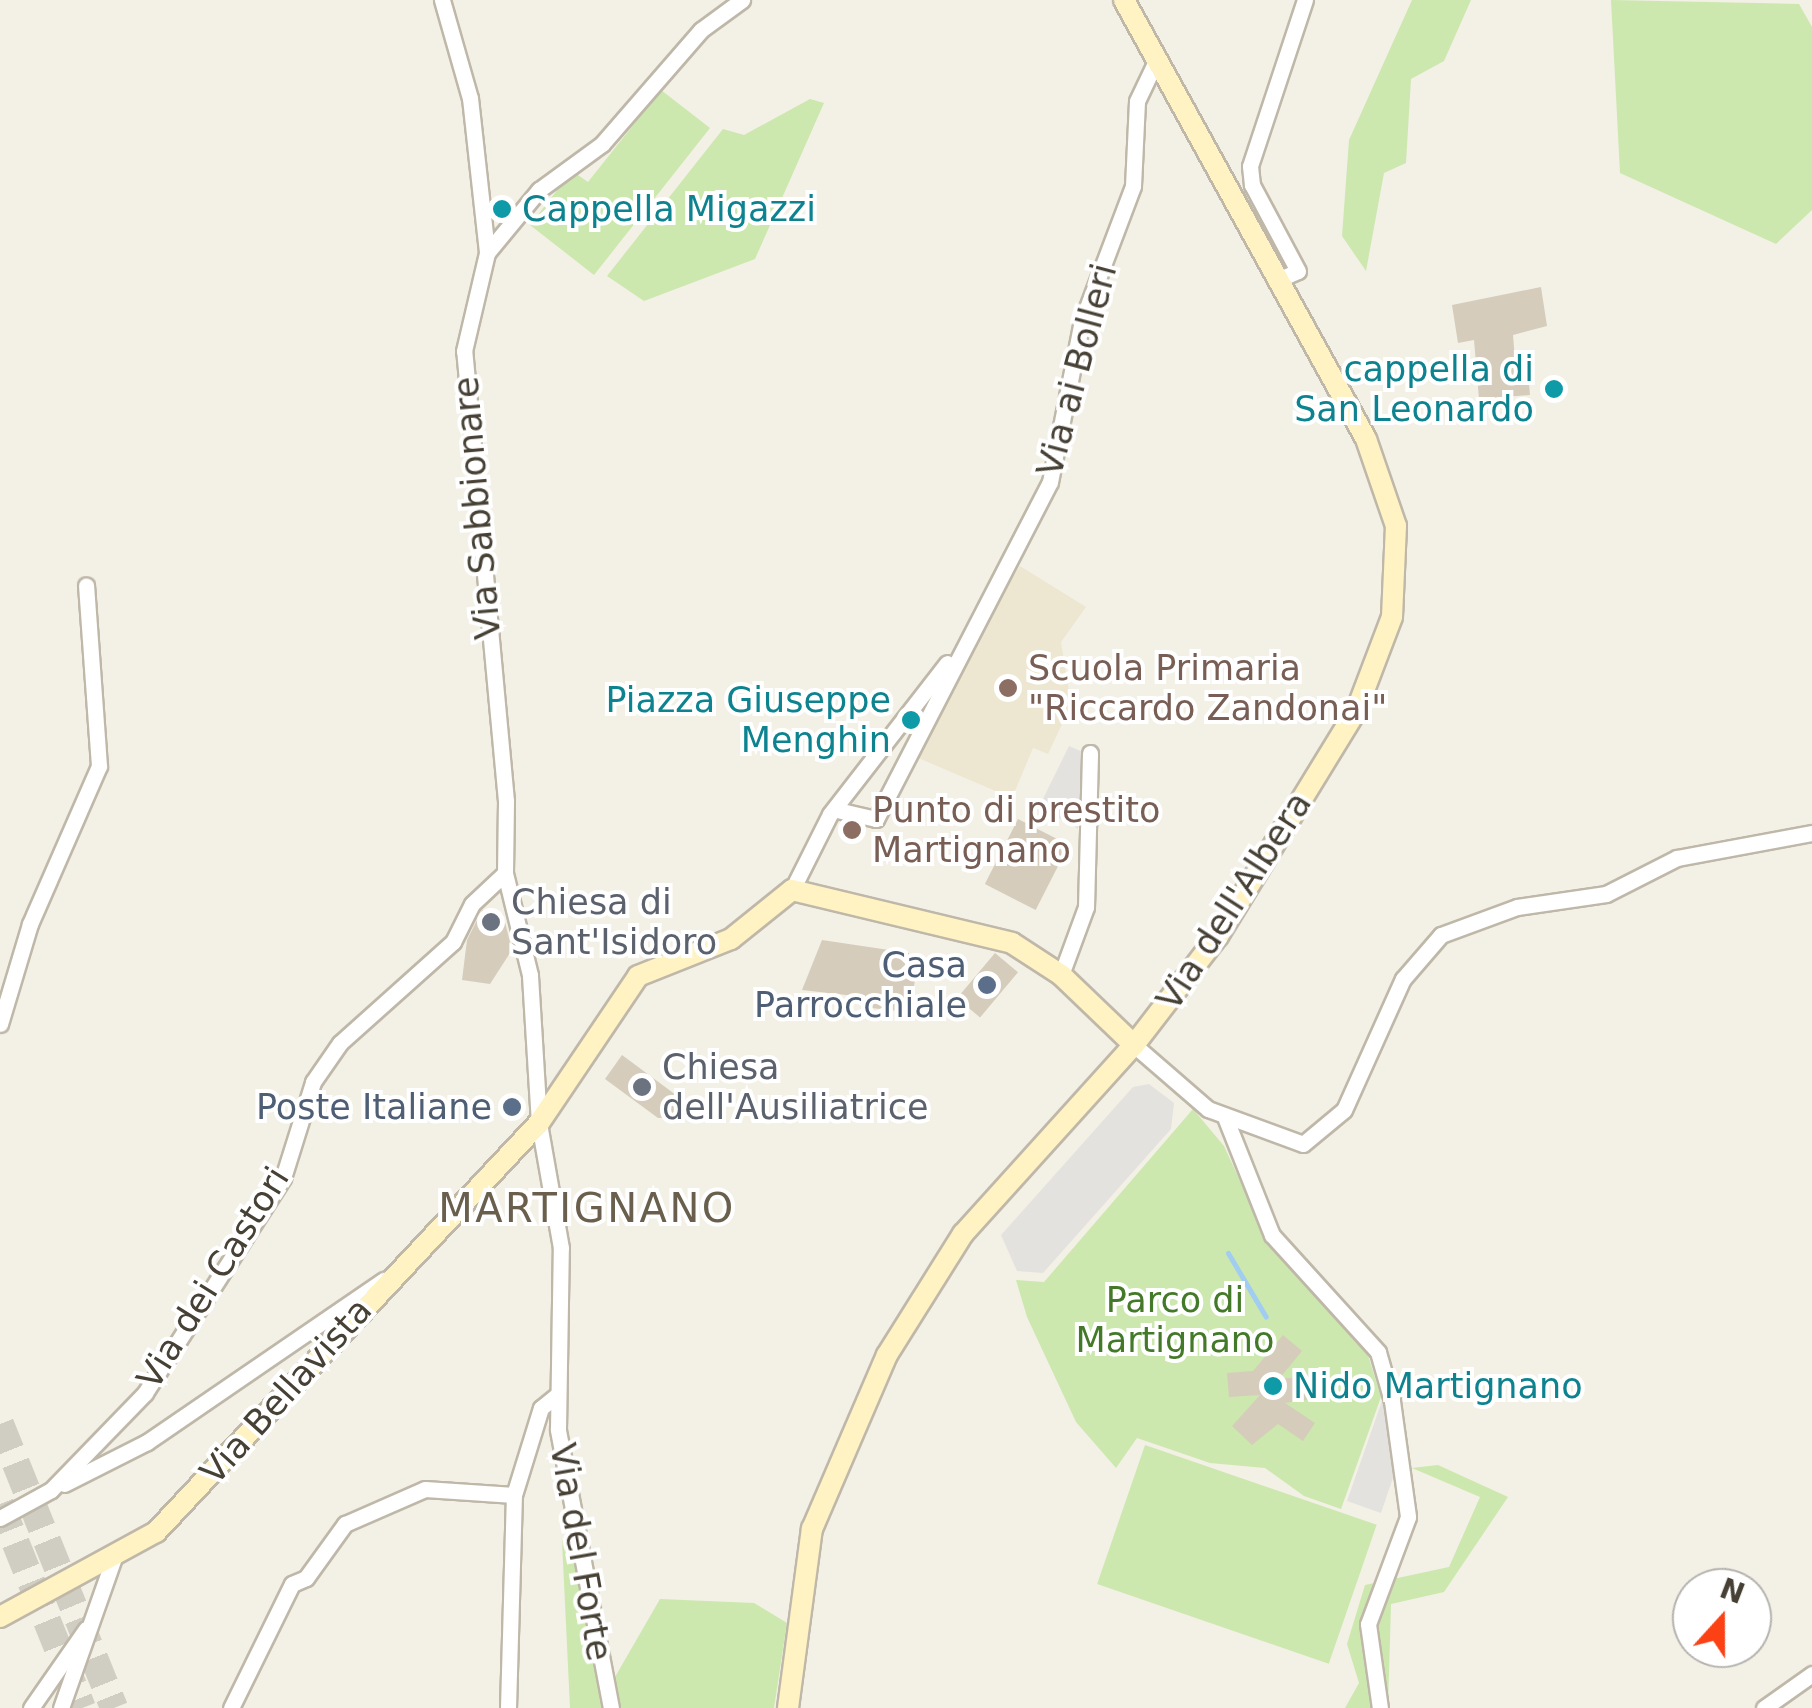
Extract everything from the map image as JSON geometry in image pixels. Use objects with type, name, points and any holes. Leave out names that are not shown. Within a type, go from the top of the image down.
[{"type":"street","points":[[442,0],[470,98],[488,252]]},
{"type":"street","name":"Via Sabbionare","points":[[539,1123],[530,975],[505,873],[464,351],[488,252],[538,190],[602,144],[701,30],[742,0]]},
{"type":"street","points":[[1124,0],[1156,59]]},
{"type":"street","points":[[1282,278],[1298,270],[1252,186],[1250,166],[1305,0]]},
{"type":"street","name":"Via dell'Albera","points":[[788,1708],[812,1529],[887,1356],[963,1234],[1134,1045],[1218,936],[1357,710],[1392,618],[1396,526],[1384,480],[1282,278],[1156,59]]},
{"type":"street","name":"Via ai Bolleri","points":[[951,662],[1035,516],[1058,462],[1082,321],[1133,186],[1137,101],[1156,59]]},
{"type":"street","points":[[0,1024],[8,980],[99,766],[86,585]]},
{"type":"street","points":[[836,810],[876,818],[951,662]]},
{"type":"street","points":[[951,662],[928,679],[836,810],[792,890],[1012,943],[1061,975],[1134,1045],[1225,1117],[1292,1143],[1329,1127],[1367,1071],[1403,979],[1441,936],[1517,907],[1606,894],[1677,858],[1812,833]]},
{"type":"street","points":[[1061,975],[1086,907],[1090,753]]},
{"type":"street","name":"Via dei Castori","points":[[51,1490],[146,1393],[283,1178],[314,1082],[340,1043],[453,942],[472,904],[505,873]]},
{"type":"street","name":"Via Bellavista","points":[[0,1617],[156,1532],[384,1280],[539,1123],[638,976],[731,939],[792,890]]},
{"type":"street","points":[[1225,1117],[1272,1235],[1378,1352],[1392,1401],[1408,1517],[1370,1610],[1380,1708]]},
{"type":"street","name":"Via del Forte","points":[[539,1123],[561,1248],[557,1395],[565,1486],[611,1708]]},
{"type":"street","name":"Via dei Castori","points":[[0,1518],[146,1442],[384,1280]]},
{"type":"street","name":"Via del Forte","points":[[508,1708],[514,1495],[541,1408],[557,1395]]},
{"type":"street","points":[[231,1708],[292,1584],[306,1578],[346,1524],[425,1489],[462,1485],[514,1495]]},
{"type":"street","points":[[61,1708],[102,1605],[115,1555]]},
{"type":"street","points":[[31,1708],[102,1605]]},
{"type":"street","points":[[1764,1708],[1812,1674]]},
{"type":"shaded area","name":"Scuola Primaria \"Riccardo Zandonai\"","points":[[1020,566],[1086,607],[1061,642],[1074,722],[1062,724],[1048,754],[1033,748],[1012,798],[916,757],[964,653]]},
{"type":"shaded area","points":[[1069,746],[1083,752],[1078,829],[1039,807]]},
{"type":"shaded area","points":[[1149,1084],[1174,1103],[1171,1129],[1043,1273],[1017,1271],[1001,1235],[1133,1087]]},
{"type":"shaded area","points":[[1383,1398],[1396,1469],[1381,1513],[1347,1501]]},
{"type":"green space","points":[[1412,0],[1471,0],[1444,61],[1411,79],[1406,163],[1384,173],[1366,271],[1342,236],[1349,140]]},
{"type":"green space","points":[[1611,0],[1799,4],[1812,27],[1812,210],[1776,244],[1620,173]]},
{"type":"green space","points":[[661,90],[710,128],[594,275],[530,225],[572,171],[588,182]]},
{"type":"green space","points":[[810,99],[824,103],[755,259],[644,301],[607,276],[723,129],[744,135]]},
{"type":"green space","name":"Parco di Martignano","points":[[1193,1109],[1224,1146],[1261,1226],[1364,1342],[1381,1397],[1341,1509],[1304,1496],[1265,1468],[1210,1463],[1137,1438],[1116,1468],[1076,1422],[1027,1317],[1016,1280],[1044,1282]]},
{"type":"green space","points":[[1145,1445],[1377,1525],[1329,1664],[1097,1584]]},
{"type":"green space","points":[[1438,1465],[1508,1497],[1444,1592],[1391,1604],[1388,1708],[1345,1708],[1359,1683],[1347,1644],[1365,1585],[1449,1567],[1480,1497],[1412,1468]]},
{"type":"green space","points":[[570,1537],[604,1708],[570,1708],[562,1541]]},
{"type":"green space","points":[[660,1599],[754,1603],[787,1623],[774,1708],[621,1708],[615,1677]]},
{"type":"building","points":[[1541,287],[1547,326],[1513,335],[1515,360],[1527,359],[1530,395],[1479,399],[1474,340],[1458,343],[1452,305]]},
{"type":"building","points":[[1018,819],[1069,845],[1036,910],[985,884]]},
{"type":"building","points":[[482,910],[503,914],[512,950],[490,984],[462,980],[467,940]]},
{"type":"building","points":[[822,940],[909,953],[907,966],[917,967],[912,999],[898,1011],[863,1007],[864,997],[802,990]]},
{"type":"building","name":"Casa Parrocchiale","points":[[995,953],[1018,972],[980,1017],[957,998]]},
{"type":"building","name":"Chiesa dell'Ausiliatrice","points":[[622,1055],[676,1095],[676,1117],[658,1118],[605,1079]]},
{"type":"building","name":"Nido Martignano","points":[[1283,1335],[1302,1351],[1279,1379],[1317,1375],[1320,1398],[1285,1403],[1315,1423],[1303,1441],[1278,1424],[1252,1445],[1232,1426],[1260,1395],[1229,1397],[1227,1373],[1253,1371]]},
{"type":"waterway","points":[[1228,1253],[1266,1317]]},
{"type":"tunnel","points":[[0,1424],[114,1708]]},
{"type":"tunnel","points":[[0,1504],[82,1708]]},
{"type":"place","name":"Cappella Migazzi","points":[[502,209]]},
{"type":"place","name":"cappella di San Leonardo","points":[[1554,389]]},
{"type":"place","name":"Scuola Primaria \"Riccardo Zandonai\"","points":[[1008,688]]},
{"type":"place","name":"Piazza Giuseppe Menghin","points":[[911,720]]},
{"type":"place","name":"Punto di prestito Martignano","points":[[852,830]]},
{"type":"place","name":"Chiesa di Sant'Isidoro","points":[[491,922]]},
{"type":"place","name":"Casa Parrocchiale","points":[[987,985]]},
{"type":"place","name":"Chiesa dell'Ausiliatrice","points":[[642,1087]]},
{"type":"place","name":"Poste Italiane","points":[[512,1107]]},
{"type":"place","name":"Nido Martignano","points":[[1273,1386]]},
{"type":"district","name":"MARTIGNANO","points":[[587,1208]]}]
